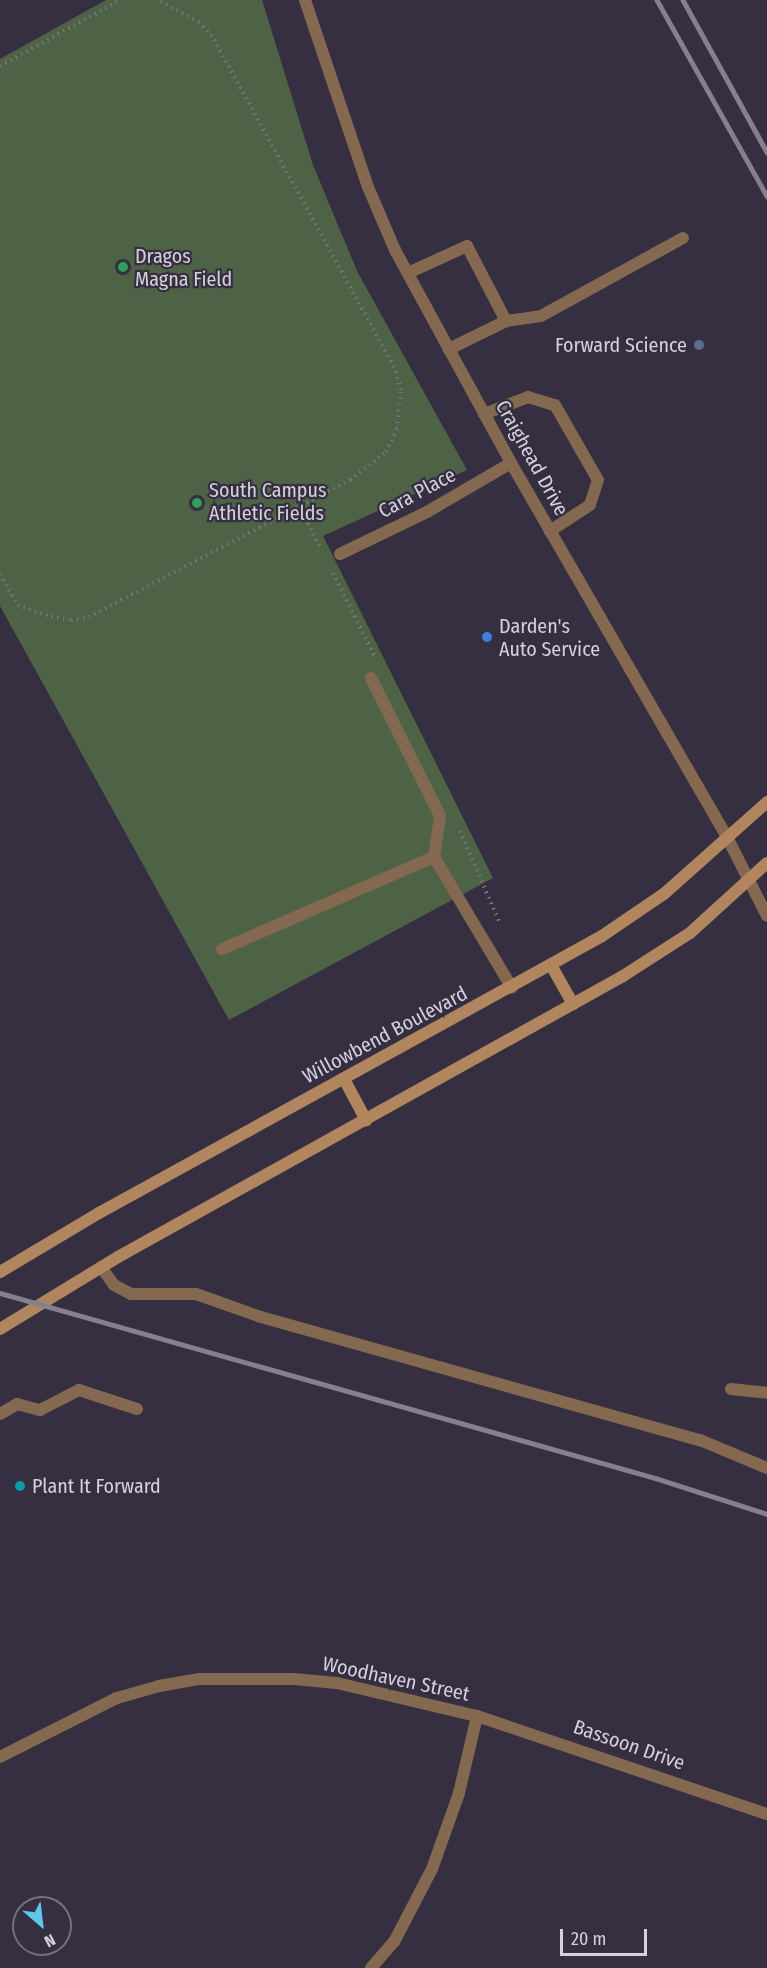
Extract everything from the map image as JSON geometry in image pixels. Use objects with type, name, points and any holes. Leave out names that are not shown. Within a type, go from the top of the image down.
[{"type":"main road","name":"Willowbend Boulevard","points":[[0,1272],[99,1213],[603,936],[665,892],[767,802]]},
{"type":"main road","points":[[0,1329],[101,1267],[573,1004],[690,933],[767,863]]},
{"type":"main road","points":[[550,965],[573,1004]]},
{"type":"main road","points":[[344,1079],[366,1120]]},
{"type":"street","name":"Craighead Drive","points":[[305,0],[368,187],[408,273],[511,463],[728,838],[767,916]]},
{"type":"street","points":[[449,349],[506,321],[541,316],[683,238]]},
{"type":"street","points":[[408,273],[467,246],[506,321]]},
{"type":"street","points":[[484,414],[528,397],[555,405],[598,480],[590,505],[550,531]]},
{"type":"street","name":"Cara Place","points":[[340,554],[427,512],[511,463]]},
{"type":"street","points":[[371,678],[440,816],[434,857],[512,988]]},
{"type":"street","points":[[222,949],[434,857]]},
{"type":"street","points":[[101,1267],[114,1285],[131,1294],[196,1294],[261,1317],[700,1440],[767,1468]]},
{"type":"street","points":[[731,1389],[767,1393]]},
{"type":"street","points":[[0,1414],[17,1404],[40,1410],[78,1390],[137,1409]]},
{"type":"street","name":"Woodhaven Street","points":[[0,1757],[117,1698],[200,1679],[246,1677],[337,1683],[477,1716]]},
{"type":"street","points":[[371,1968],[394,1942],[432,1869],[459,1793],[477,1716]]},
{"type":"street","name":"Bassoon Drive","points":[[477,1716],[767,1814]]},
{"type":"path","points":[[0,66],[120,0]]},
{"type":"path","points":[[0,574],[18,606],[61,619],[89,617],[350,480],[386,452],[397,429],[400,390],[394,367],[212,36],[199,22],[158,0]]},
{"type":"green space","name":"South Campus Athletic Fields","points":[[106,0],[262,0],[313,165],[357,271],[467,470],[323,536],[493,878],[229,1020],[0,606],[0,59]]},
{"type":"railway","points":[[657,0],[767,196]]},
{"type":"railway","points":[[683,0],[767,152]]},
{"type":"railway","points":[[0,1293],[655,1478],[767,1514]]},
{"type":"place","name":"Dragos Magna Field","points":[[123,267]]},
{"type":"place","name":"Forward Science","points":[[699,345]]},
{"type":"place","name":"South Campus Athletic Fields","points":[[197,503]]},
{"type":"place","name":"Darden's Auto Service","points":[[487,637]]},
{"type":"place","name":"Plant It Forward","points":[[20,1486]]}]
